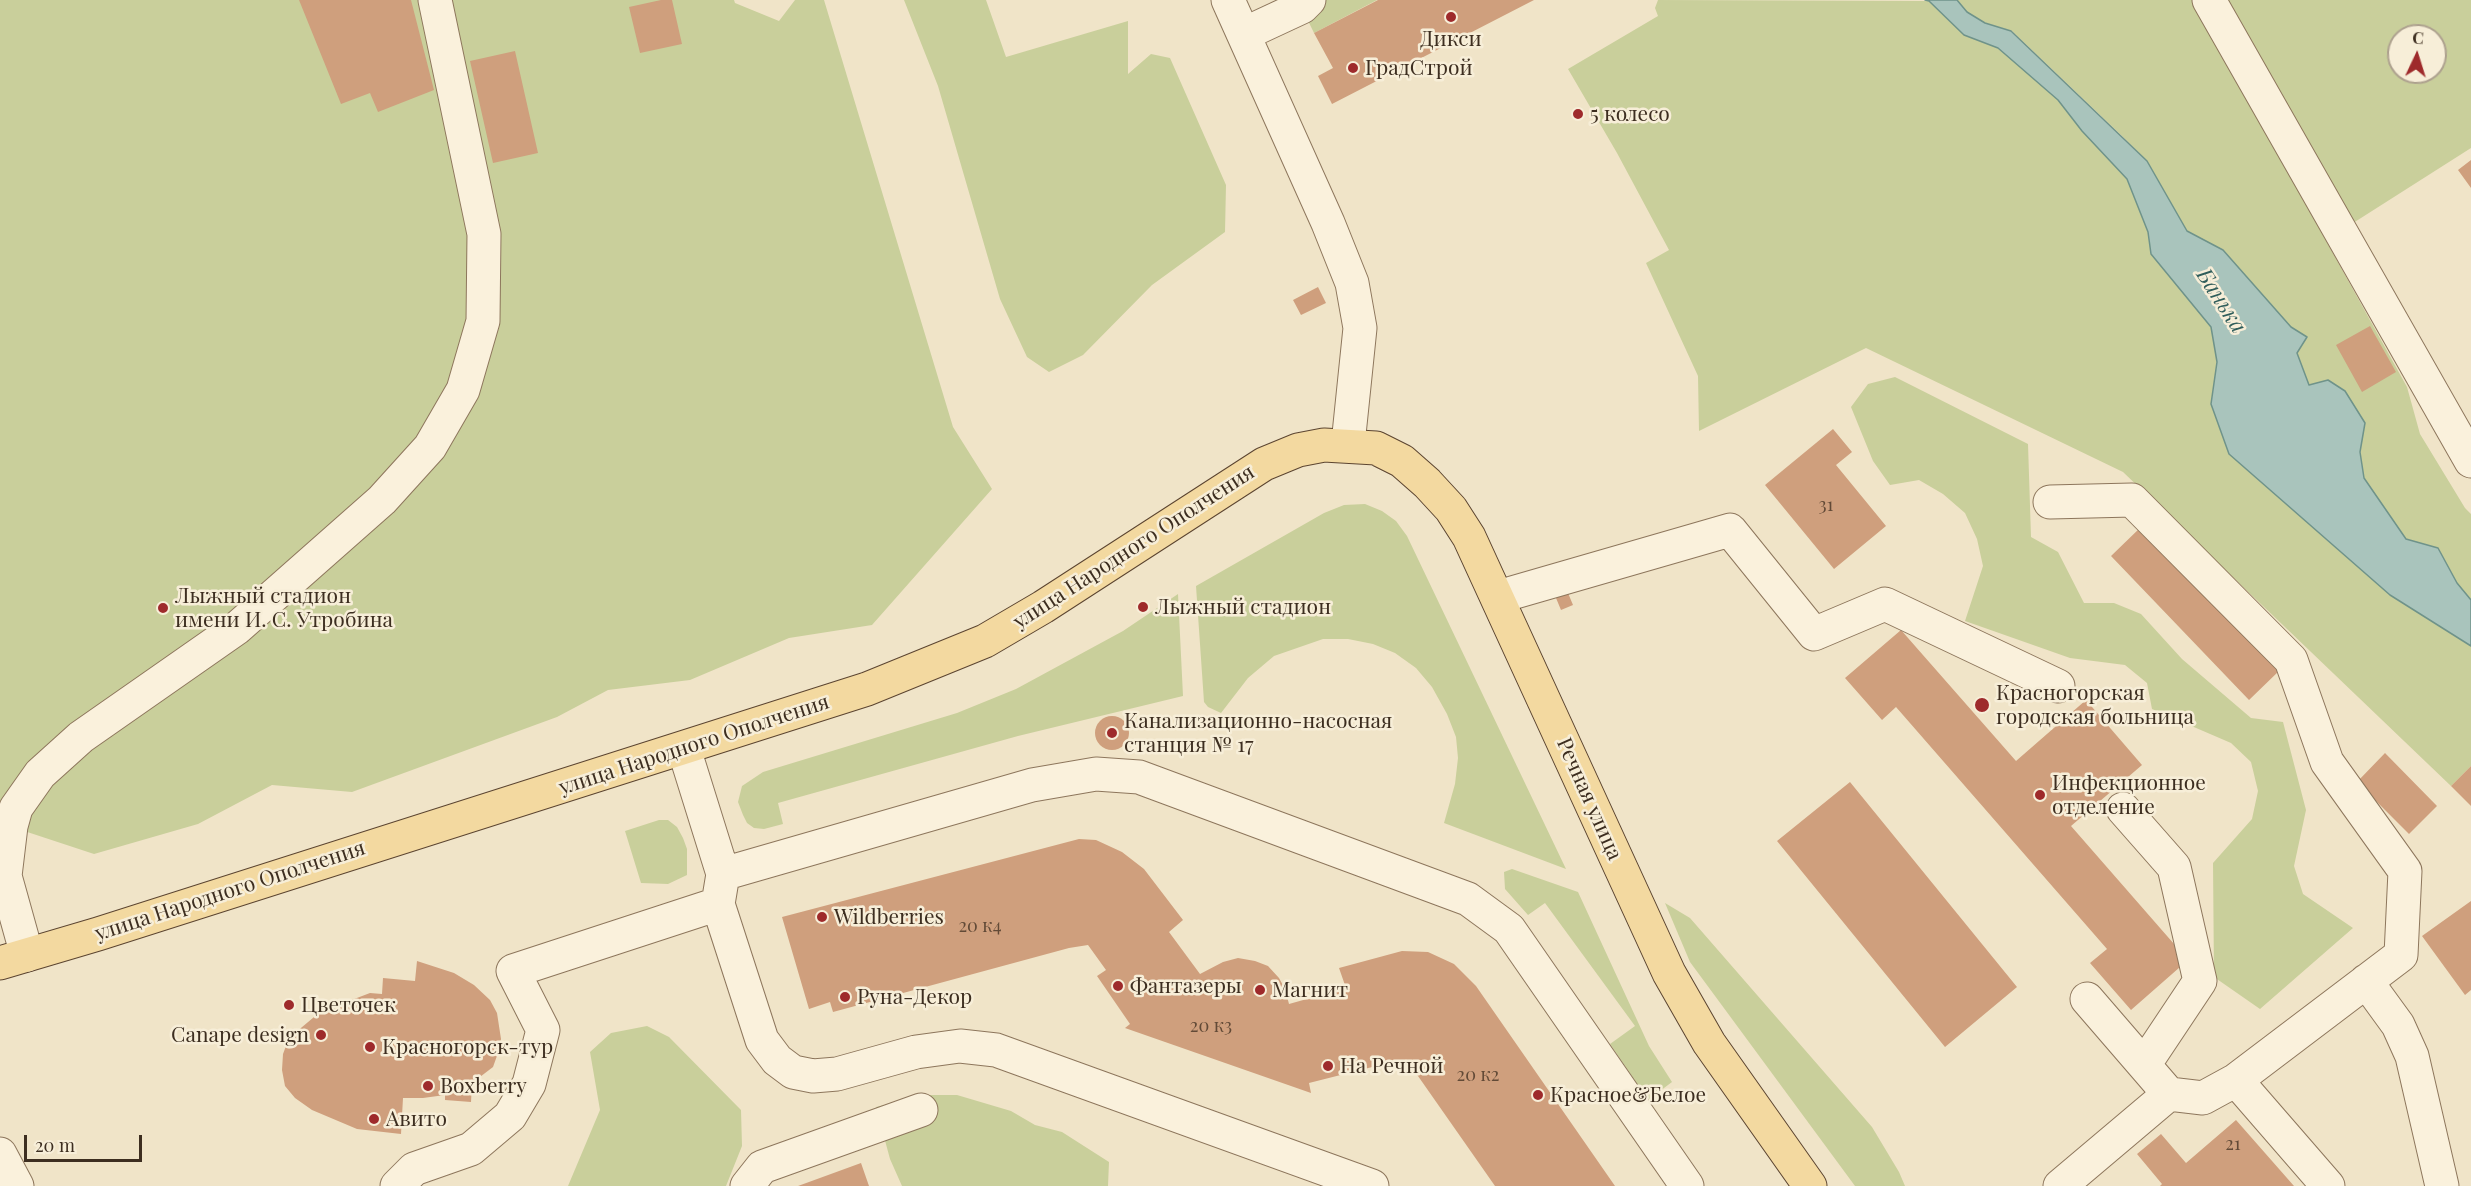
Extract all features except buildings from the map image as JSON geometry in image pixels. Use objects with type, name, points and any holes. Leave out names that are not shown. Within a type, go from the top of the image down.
[{"type":"main road","name":"улица Народного Ополчения","points":[[13,959],[684,749],[867,689],[985,641],[1043,607],[1264,464],[1298,450],[1324,445],[1348,444]]},
{"type":"main road","name":"Речная улица","points":[[1348,444],[1376,447],[1402,461],[1452,510],[1469,537],[1669,973],[1708,1043],[1810,1186]]},
{"type":"street","points":[[13,959],[5,876],[11,826],[16,808],[40,774],[81,737],[237,628],[382,500],[430,447],[463,390],[483,321],[484,234],[435,0]]},
{"type":"street","points":[[1228,0],[1352,283],[1360,328],[1348,444]]},
{"type":"street","points":[[1244,34],[1302,7],[1309,0]]},
{"type":"street","points":[[2209,0],[2471,460]]},
{"type":"street","points":[[2050,502],[2132,500],[2291,660],[2327,762],[2405,871],[2401,955],[2236,1080],[2203,1098],[2169,1094],[2087,999]]},
{"type":"street","points":[[1498,597],[1730,530],[1814,634],[1885,604],[2058,686]]},
{"type":"street","points":[[684,749],[762,1040],[777,1060],[793,1072],[813,1076],[837,1074],[916,1052],[960,1046],[996,1050],[1372,1186]]},
{"type":"street","points":[[397,1186],[414,1169],[471,1149],[510,1116],[529,1084],[543,1030],[513,971],[721,889],[1032,785],[1096,774],[1139,777],[1468,899],[1509,929],[1687,1186]]},
{"type":"street","points":[[2123,809],[2174,867],[2200,981],[2144,1065]]},
{"type":"street","points":[[2366,981],[2398,1025],[2412,1056],[2442,1186]]},
{"type":"street","points":[[2236,1080],[2328,1186]]},
{"type":"street","points":[[2060,1186],[2169,1094]]},
{"type":"street","points":[[747,1186],[762,1167],[921,1110]]},
{"type":"street","points":[[0,1154],[16,1186]]},
{"type":"green space","points":[[0,0],[734,0],[735,3],[779,21],[795,0],[824,0],[953,427],[992,489],[872,625],[789,638],[690,680],[608,690],[557,717],[352,792],[272,785],[198,824],[94,854],[0,823]]},
{"type":"green space","points":[[904,0],[986,0],[1006,57],[1128,21],[1128,74],[1151,54],[1170,58],[1226,185],[1225,232],[1152,285],[1083,355],[1049,372],[1027,357],[1000,299],[938,86]]},
{"type":"green space","points":[[1298,0],[1377,0],[1314,33]]},
{"type":"green space","points":[[1658,0],[1929,1],[1964,35],[1998,48],[2058,100],[2082,131],[2127,179],[2148,232],[2151,254],[2211,327],[2217,362],[2211,404],[2390,595],[2471,646],[2471,766],[2451,786],[2123,472],[1866,348],[1699,431],[1698,376],[1646,263],[1669,250],[1617,153],[1568,69],[1658,16],[1655,8]]},
{"type":"green space","points":[[1957,0],[2193,0],[2407,387],[2420,434],[2465,508],[2471,514],[2471,600],[2457,583],[2438,548],[2406,539],[2364,478],[2360,452],[2365,423],[2345,391],[2328,380],[2309,385],[2297,353],[2306,337],[2291,327],[2223,250],[2187,231],[2147,161],[2121,135],[2012,31],[1985,23],[1967,12]]},
{"type":"green space","points":[[2225,0],[2471,0],[2471,148],[2350,225]]},
{"type":"green space","points":[[1895,377],[2028,444],[2031,537],[2058,552],[2084,603],[2114,603],[2141,614],[2182,659],[2251,718],[2283,722],[2306,810],[2294,866],[2303,894],[2353,928],[2260,1009],[2214,977],[2213,863],[2252,819],[2258,791],[2251,762],[2231,743],[2152,709],[2147,683],[2125,665],[2070,658],[1965,621],[1983,566],[1977,539],[1965,513],[1943,494],[1919,480],[1890,485],[1873,461],[1851,407],[1868,384]]},
{"type":"green space","points":[[1365,504],[1382,511],[1396,521],[1407,536],[1566,869],[1444,823],[1455,784],[1458,758],[1456,737],[1447,714],[1432,687],[1416,668],[1395,653],[1373,644],[1348,639],[1323,639],[1274,656],[1248,678],[1221,713],[1208,707],[1204,702],[1196,586],[1324,513],[1344,505]]},
{"type":"green space","points":[[1178,594],[1183,696],[1018,736],[778,803],[783,824],[764,829],[754,828],[747,823],[738,802],[742,786],[763,772],[957,713],[1016,689],[1123,631]]},
{"type":"green space","points":[[659,820],[668,820],[677,827],[683,838],[687,849],[687,875],[668,884],[641,883],[625,831]]},
{"type":"green space","points":[[1512,869],[1578,892],[1649,1046],[1672,1082],[1648,1100],[1610,1044],[1635,1026],[1545,903],[1528,915],[1505,889],[1504,872]]},
{"type":"green space","points":[[1665,903],[1690,918],[1872,1127],[1905,1186],[1855,1186],[1690,962]]},
{"type":"green space","points":[[647,1026],[669,1037],[741,1110],[742,1146],[726,1186],[568,1186],[600,1110],[590,1052],[611,1033]]},
{"type":"green space","points":[[927,1095],[957,1095],[1011,1111],[1035,1125],[1062,1132],[1109,1162],[1108,1186],[902,1186],[890,1159],[876,1107]]},
{"type":"water","name":"Банька","points":[[1925,0],[1957,0],[1967,12],[1985,23],[2011,31],[2147,161],[2187,231],[2223,250],[2291,327],[2307,337],[2297,353],[2309,385],[2328,380],[2345,391],[2365,423],[2360,452],[2364,478],[2406,539],[2438,548],[2457,583],[2471,600],[2471,646],[2390,595],[2229,454],[2211,404],[2217,362],[2211,327],[2151,254],[2148,232],[2127,179],[2082,131],[2058,100],[1998,48],[1964,35],[1929,1]]},
{"type":"place","name":"Дикси","points":[[1451,17]]},
{"type":"place","name":"ГрадСтрой","points":[[1353,68]]},
{"type":"place","name":"5 колесо","points":[[1578,114]]},
{"type":"place","name":"Лыжный стадион","points":[[1143,607]]},
{"type":"place","name":"Лыжный стадион имени И. С. Утробина","points":[[163,608]]},
{"type":"place","name":"Красногорская городская больница","points":[[1982,705]]},
{"type":"place","name":"Канализационно-насосная станция № 17","points":[[1112,733]]},
{"type":"place","name":"Инфекционное отделение","points":[[2040,795]]},
{"type":"place","name":"Wildberries","points":[[822,917]]},
{"type":"place","name":"Фантазеры","points":[[1118,986]]},
{"type":"place","name":"Магнит","points":[[1260,990]]},
{"type":"place","name":"Руна-Декор","points":[[845,997]]},
{"type":"place","name":"Цветочек","points":[[289,1005]]},
{"type":"place","name":"Canape design","points":[[321,1035]]},
{"type":"place","name":"Красногорск-тур","points":[[370,1047]]},
{"type":"place","name":"На Речной","points":[[1328,1066]]},
{"type":"place","name":"Boxberry","points":[[428,1086]]},
{"type":"place","name":"Красное&Белое","points":[[1538,1095]]},
{"type":"place","name":"Авито","points":[[374,1119]]}]
